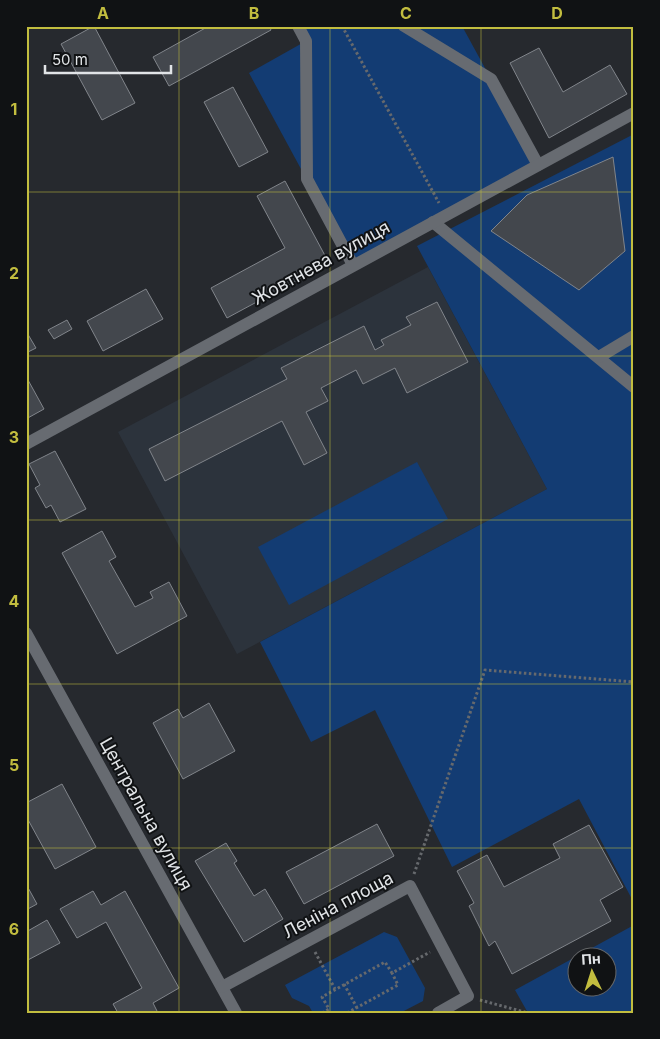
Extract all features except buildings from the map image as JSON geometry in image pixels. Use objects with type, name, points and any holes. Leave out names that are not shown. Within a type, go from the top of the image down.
[{"type":"street","points":[[298,26],[306,41],[307,179],[353,265]]},
{"type":"street","points":[[404,26],[491,80],[538,165]]},
{"type":"street","name":"Жовтнева вулиця","points":[[26,444],[634,113]]},
{"type":"street","points":[[433,222],[634,387]]},
{"type":"street","points":[[598,357],[634,336]]},
{"type":"street","name":"Центральна вулиця","points":[[26,633],[236,1013]]},
{"type":"street","name":"Леніна площа","points":[[222,987],[410,886],[468,996]]},
{"type":"street","points":[[438,1013],[468,996]]},
{"type":"path","points":[[342,26],[445,215]]},
{"type":"path","points":[[410,886],[485,670],[634,682]]},
{"type":"path","points":[[309,940],[334,989]]},
{"type":"path","points":[[392,974],[442,946]]},
{"type":"path","points":[[322,1013],[330,1011],[322,997],[385,962],[398,985],[347,1013]]},
{"type":"path","points":[[344,984],[357,1008]]},
{"type":"path","points":[[468,996],[528,1013]]},
{"type":"shaded area","points":[[298,26],[462,26],[538,165],[353,265],[249,73],[306,41]]},
{"type":"shaded area","points":[[634,134],[634,903],[579,799],[452,867],[375,710],[311,742],[260,642],[547,489],[417,246]]},
{"type":"shaded area","points":[[428,267],[547,489],[237,654],[118,432]]},
{"type":"shaded area","points":[[417,462],[448,519],[289,605],[258,547]]},
{"type":"shaded area","points":[[634,925],[634,1013],[528,1013],[515,990],[568,961],[568,996],[618,996],[618,946],[596,946]]},
{"type":"shaded area","points":[[384,932],[397,937],[425,988],[423,1001],[400,1013],[313,1013],[309,1006],[292,998],[285,985]]}]
